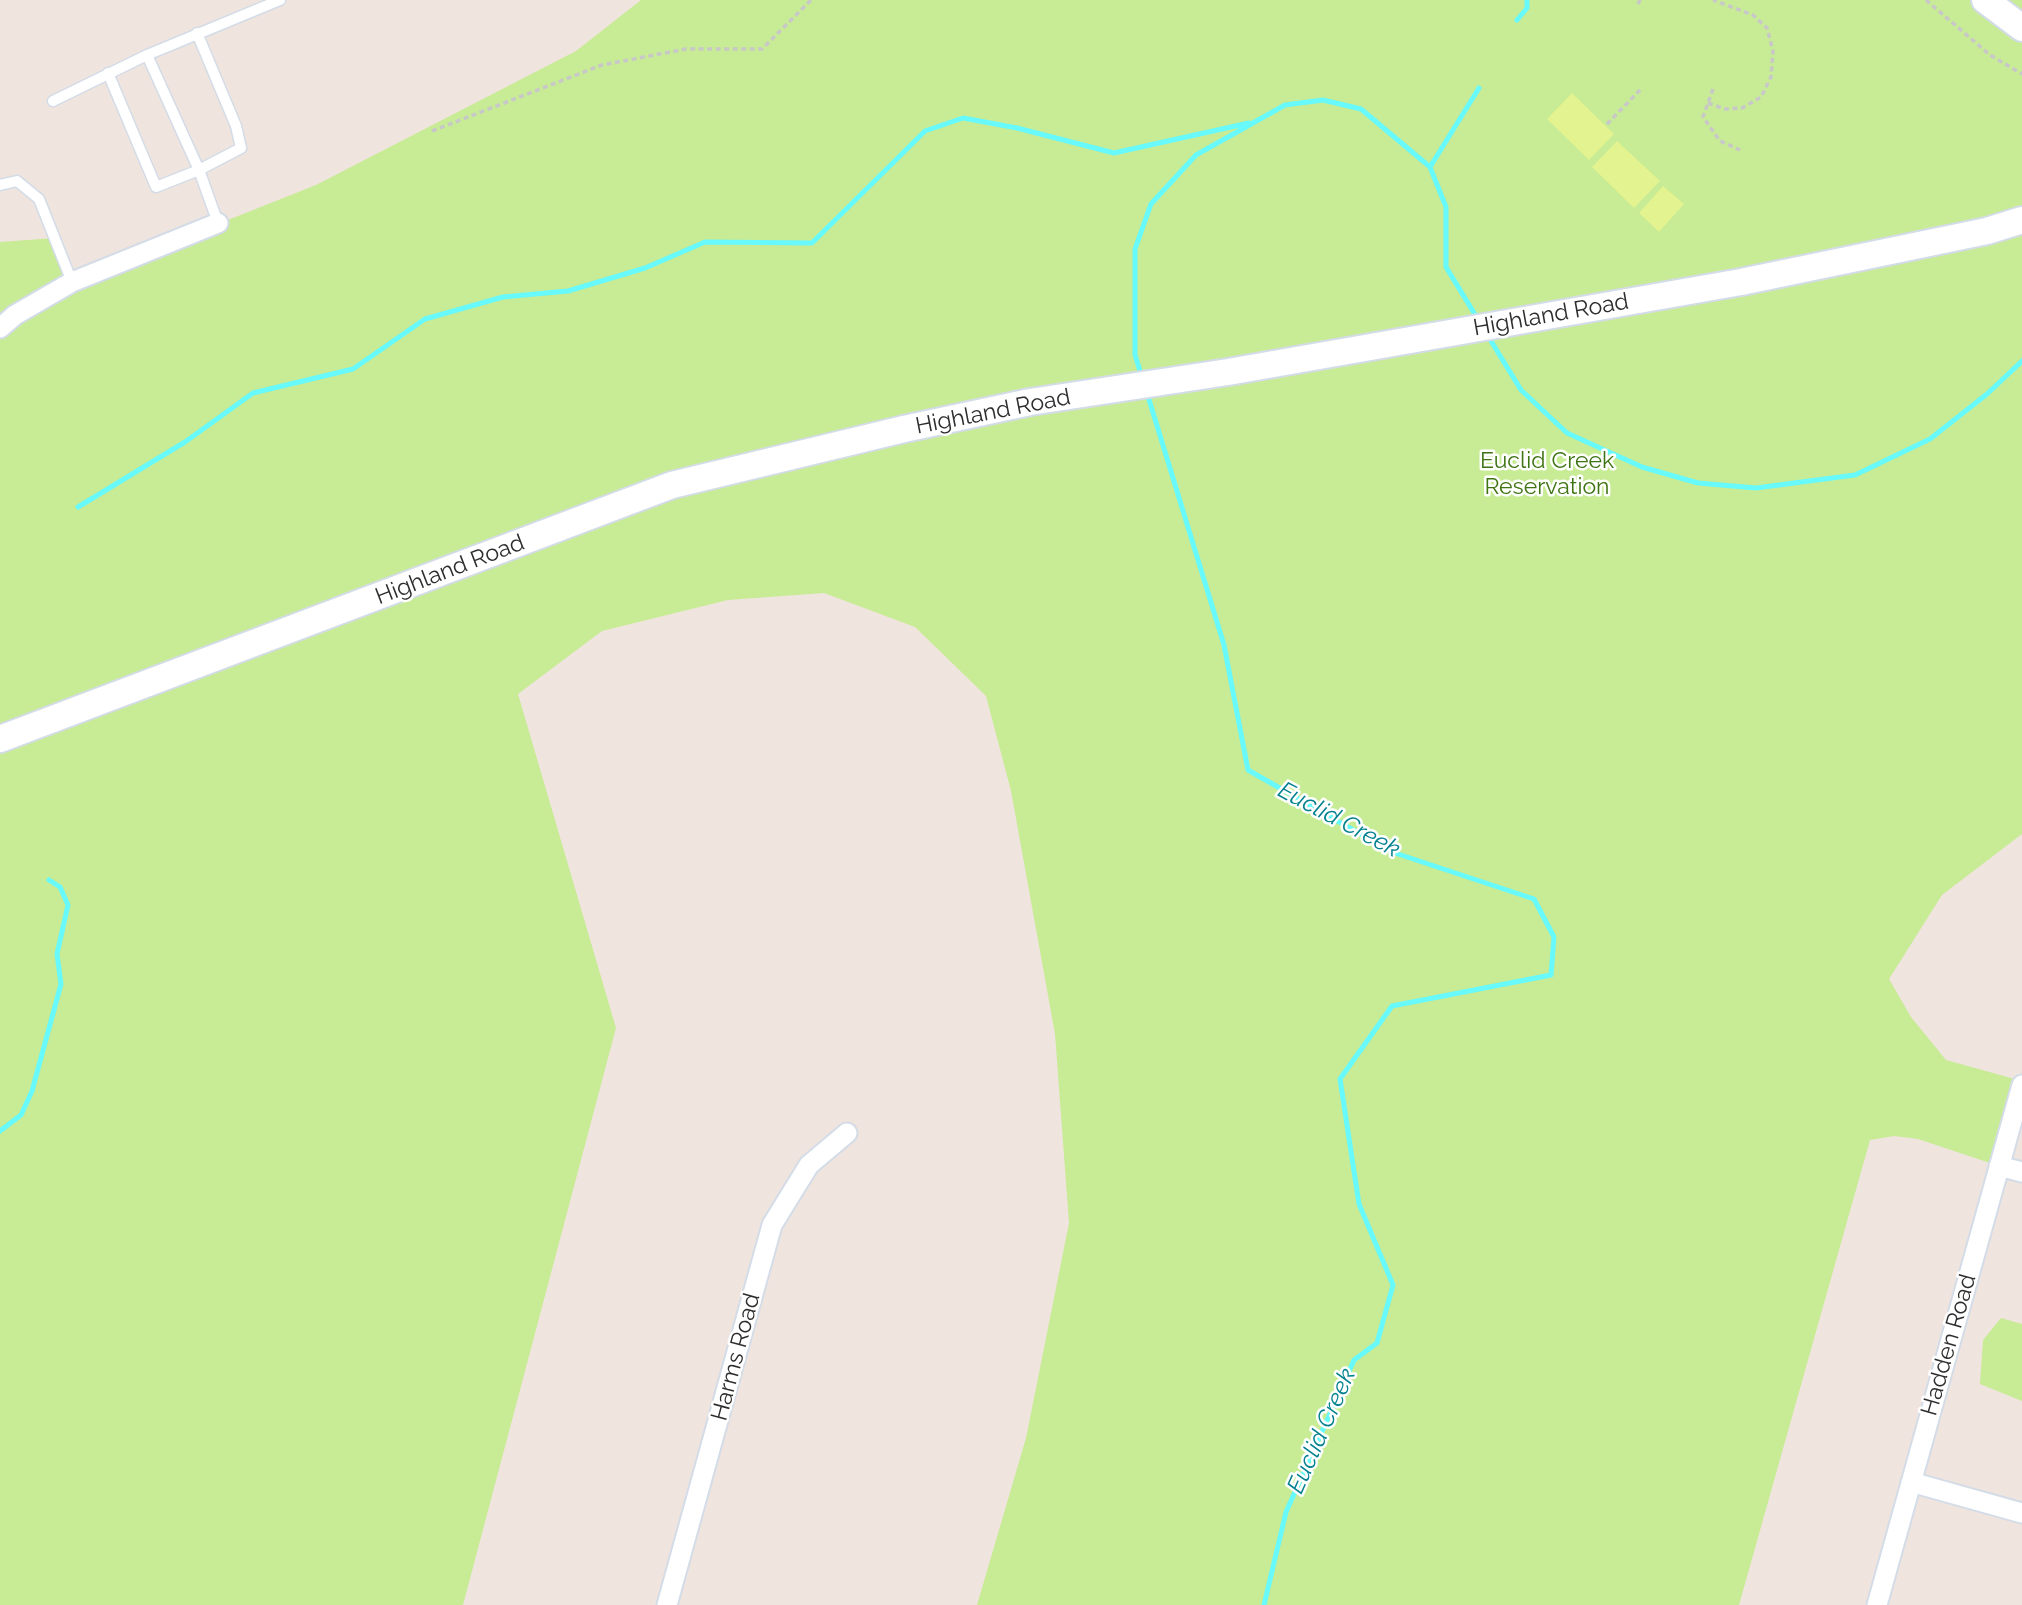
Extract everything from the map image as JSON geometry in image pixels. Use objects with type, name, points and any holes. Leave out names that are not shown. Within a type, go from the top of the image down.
[{"type":"street","points":[[1985,0],[2022,28]]},
{"type":"street","name":"Highland Road","points":[[0,739],[280,636],[671,485],[1030,402],[1228,372],[1741,282],[1987,231],[2022,220]]},
{"type":"street","points":[[0,328],[15,315],[72,282],[218,223]]},
{"type":"street","name":"Hadden Road","points":[[1877,1605],[2022,1085]]},
{"type":"street","name":"Harms Road","points":[[667,1605],[772,1225],[809,1165],[847,1133]]},
{"type":"street","points":[[1999,1166],[2022,1172]]},
{"type":"street","points":[[1911,1482],[2022,1513]]},
{"type":"lane","points":[[53,101],[147,55],[281,0]]},
{"type":"lane","points":[[108,73],[156,187],[198,170],[241,148],[236,126],[197,33]]},
{"type":"lane","points":[[147,55],[198,170],[218,223]]},
{"type":"lane","points":[[0,186],[17,181],[39,199],[72,282]]},
{"type":"path","points":[[432,131],[602,65],[686,49],[762,49],[811,0]]},
{"type":"path","points":[[1708,103],[1725,109],[1742,108],[1761,97],[1771,77],[1773,51],[1767,28],[1752,15],[1713,0]]},
{"type":"path","points":[[1926,0],[1990,55],[2022,74]]},
{"type":"path","points":[[1607,124],[1642,88]]},
{"type":"path","points":[[1713,89],[1703,117],[1720,141],[1740,150]]},
{"type":"green space","name":"Euclid Creek Reservation","points":[[641,0],[2022,0],[2022,834],[1942,895],[1889,979],[1911,1017],[1946,1060],[2022,1081],[1999,1166],[1918,1139],[1894,1136],[1870,1140],[1739,1605],[977,1605],[1026,1438],[1069,1223],[1055,1034],[1011,791],[986,696],[915,627],[824,593],[728,600],[602,631],[518,694],[616,1028],[463,1605],[0,1605],[0,242],[55,238],[72,282],[316,185],[576,51]]},
{"type":"green space","points":[[1572,93],[1614,134],[1589,160],[1547,119]]},
{"type":"green space","points":[[1617,141],[1660,181],[1634,208],[1592,167]]},
{"type":"green space","points":[[1663,186],[1684,204],[1659,232],[1639,213]]},
{"type":"green space","points":[[2001,1318],[2022,1324],[2022,1401],[1980,1384],[1983,1340]]},
{"type":"waterway","name":"Euclid Creek","points":[[1517,20],[1527,8],[1527,0]]},
{"type":"waterway","name":"Euclid Creek","points":[[1430,167],[1479,88]]},
{"type":"waterway","name":"Euclid Creek","points":[[1142,377],[1135,355],[1135,249],[1151,204],[1196,155],[1285,105],[1323,100],[1361,109],[1430,167],[1446,207],[1446,267],[1479,321]]},
{"type":"waterway","points":[[78,507],[185,442],[253,393],[353,369],[425,319],[503,297],[568,291],[645,268],[705,242],[812,243],[925,131],[963,118],[1017,128],[1114,153],[1249,123]]},
{"type":"waterway","name":"Euclid Creek","points":[[1488,336],[1521,390],[1567,433],[1642,467],[1698,483],[1756,488],[1855,475],[1930,439],[1987,394],[2022,361]]},
{"type":"waterway","name":"Euclid Creek","points":[[1147,393],[1224,645],[1248,770],[1392,852],[1534,899],[1554,937],[1551,975],[1392,1006],[1340,1079],[1359,1204],[1393,1285],[1377,1343],[1354,1360],[1286,1512],[1264,1605]]},
{"type":"waterway","points":[[0,1131],[21,1115],[32,1091],[61,984],[57,954],[68,905],[60,887],[49,880]]}]
